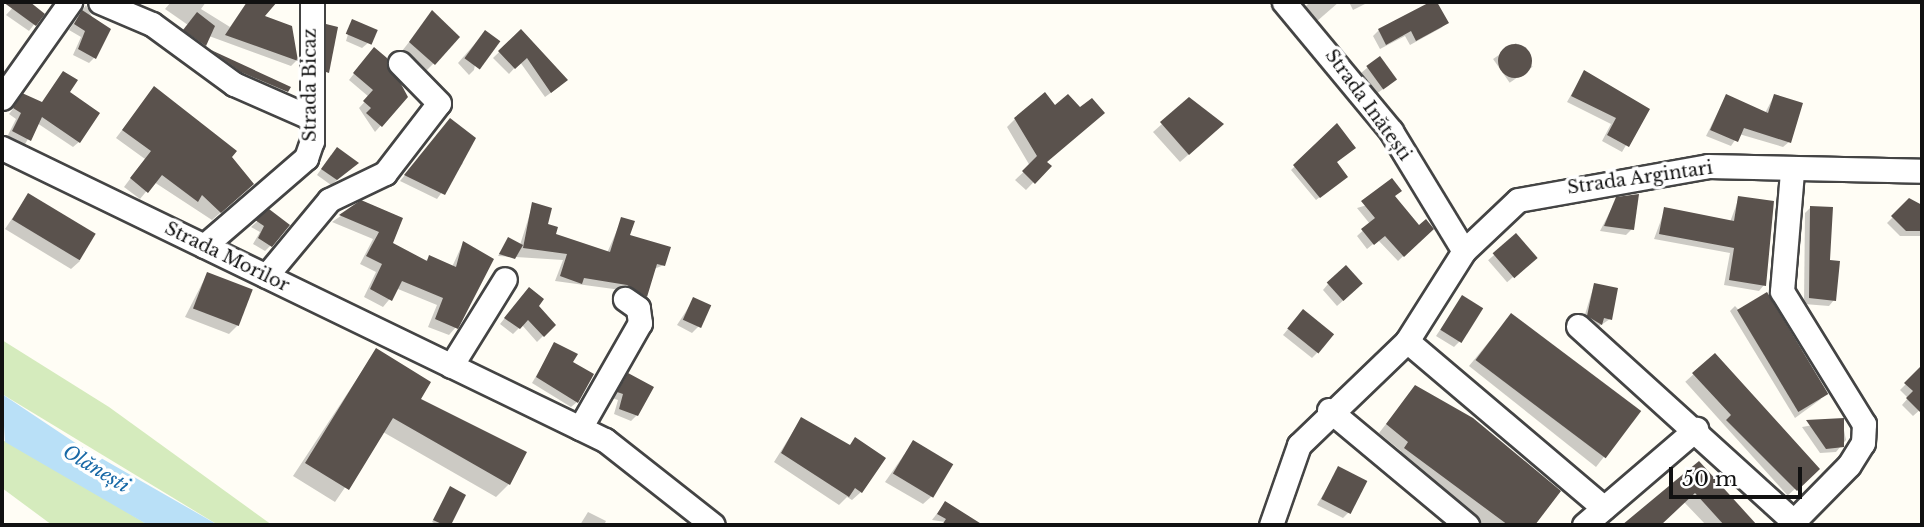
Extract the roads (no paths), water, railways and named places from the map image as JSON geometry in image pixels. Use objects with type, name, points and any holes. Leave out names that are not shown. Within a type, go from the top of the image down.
[{"type":"street","points":[[2,98],[69,2]]},
{"type":"street","points":[[100,2],[152,24],[234,83],[309,117]]},
{"type":"street","name":"Strada Bicaz","points":[[204,246],[301,165],[312,141],[309,117],[312,2]]},
{"type":"street","name":"Strada Inătești","points":[[1284,2],[1391,131],[1464,251]]},
{"type":"street","points":[[266,276],[329,200],[385,173],[433,111],[437,97],[400,63]]},
{"type":"street","name":"Strada Morilor","points":[[2,148],[629,453],[713,525]]},
{"type":"street","name":"Strada Argintari","points":[[1271,525],[1299,445],[1329,410],[1407,341],[1464,251],[1518,200],[1549,191],[1708,166],[1792,171],[1922,171]]},
{"type":"street","points":[[1578,326],[1696,429],[1792,523],[1849,465],[1863,443],[1864,424],[1782,291],[1792,171]]},
{"type":"street","points":[[452,366],[505,279]]},
{"type":"street","points":[[580,428],[640,323],[638,308],[625,299]]},
{"type":"street","points":[[1407,341],[1604,508]]},
{"type":"street","points":[[1329,410],[1467,525]]},
{"type":"street","points":[[1584,525],[1696,429]]},
{"type":"water","name":"Olănești","points":[[2,394],[80,446],[218,525],[148,525],[5,442]]}]
